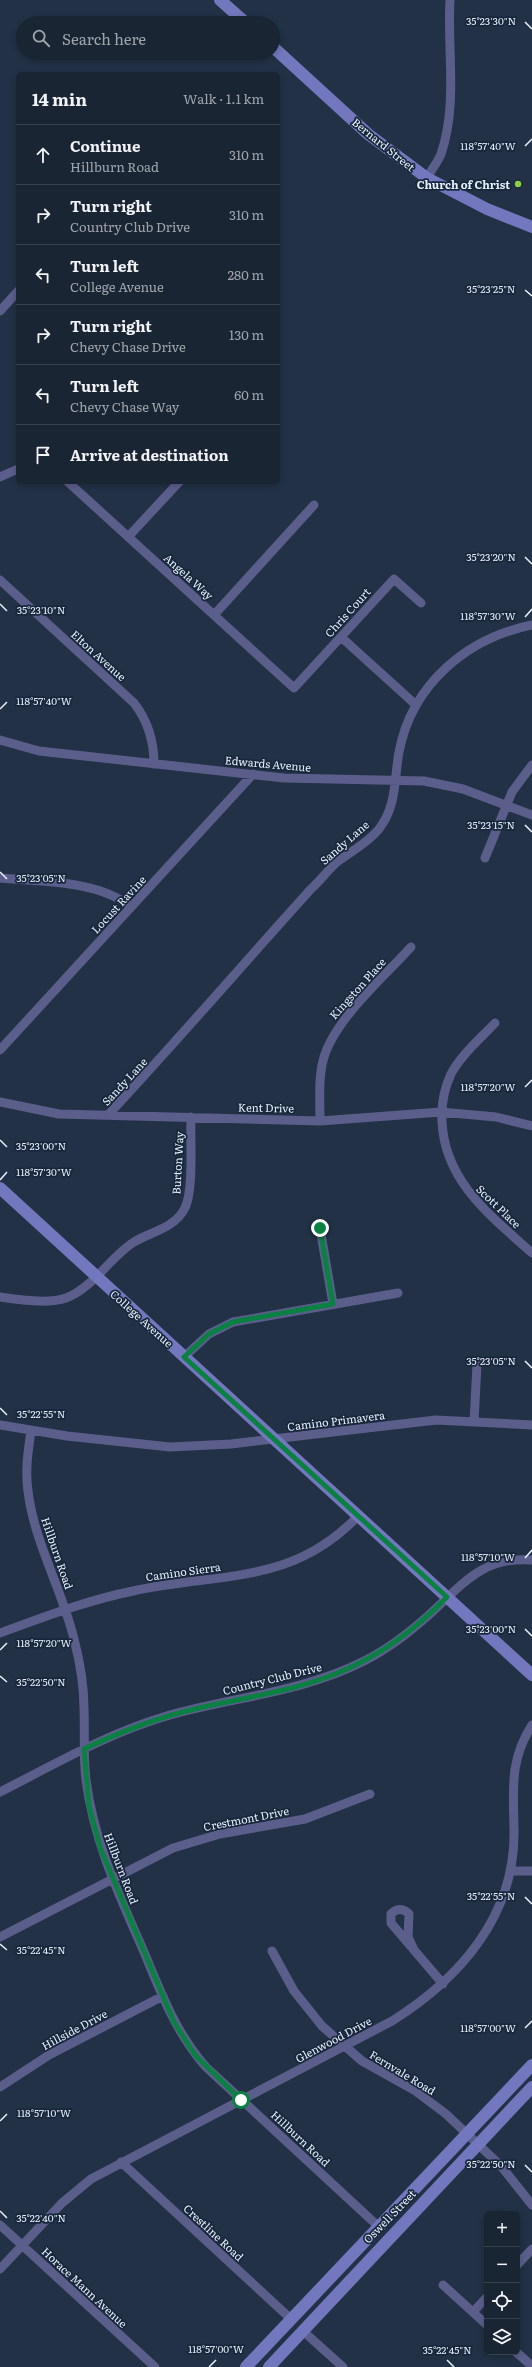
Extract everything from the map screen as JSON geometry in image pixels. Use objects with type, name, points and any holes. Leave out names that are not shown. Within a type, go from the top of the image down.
[{"type":"street","points":[[220,0],[238,16]]},
{"type":"street","points":[[427,178],[440,154],[450,106],[450,0]]},
{"type":"street","name":"Bernard Street","points":[[280,53],[368,134],[427,178],[487,209],[532,226]]},
{"type":"street","points":[[0,311],[16,293]]},
{"type":"street","points":[[0,477],[16,471]]},
{"type":"street","name":"Angela Way","points":[[70,484],[294,688]]},
{"type":"street","points":[[128,537],[177,484]]},
{"type":"street","points":[[214,615],[314,505]]},
{"type":"street","name":"Chris Court","points":[[294,688],[394,579],[421,603]]},
{"type":"street","name":"Elton Avenue","points":[[0,580],[134,702],[142,713],[150,732],[154,752],[154,764]]},
{"type":"street","name":"Sandy Lane","points":[[108,1115],[202,1013],[231,977],[335,864],[361,846],[379,828],[392,804],[400,747],[416,705],[439,674],[464,652],[496,635],[532,625]]},
{"type":"street","points":[[341,637],[416,705]]},
{"type":"street","name":"Edwards Avenue","points":[[0,740],[39,751],[284,778],[396,780],[444,784],[532,815]]},
{"type":"street","points":[[486,858],[506,805],[522,777],[532,765]]},
{"type":"street","name":"Locust Ravine","points":[[0,1050],[253,774]]},
{"type":"street","points":[[0,878],[93,888],[114,895],[131,907]]},
{"type":"street","name":"Kingston Place","points":[[320,1121],[321,1072],[329,1043],[344,1020],[411,947]]},
{"type":"street","name":"Scott Place","points":[[495,1024],[452,1073],[443,1098],[441,1112],[446,1147],[458,1177],[477,1202],[532,1253]]},
{"type":"street","name":"Kent Drive","points":[[0,1102],[45,1113],[320,1121],[441,1112],[496,1117],[532,1126]]},
{"type":"street","name":"Burton Way","points":[[0,1297],[29,1302],[66,1298],[97,1277],[133,1242],[174,1223],[183,1211],[189,1191],[191,1118]]},
{"type":"street","name":"College Avenue","points":[[0,1188],[532,1675]]},
{"type":"street","points":[[320,1228],[333,1304]]},
{"type":"street","points":[[184,1357],[209,1334],[233,1322],[398,1293]]},
{"type":"street","points":[[474,1422],[477,1364]]},
{"type":"street","name":"Camino Primavera","points":[[0,1425],[31,1431],[140,1445],[170,1447],[200,1446],[274,1439],[436,1420],[532,1425]]},
{"type":"street","name":"Hillburn Road","points":[[31,1431],[26,1475],[30,1504],[74,1638],[82,1684],[84,1749],[89,1806],[101,1850],[111,1878],[174,2022],[195,2055],[241,2100],[379,2227]]},
{"type":"street","name":"Camino Sierra","points":[[0,1633],[65,1610],[139,1590],[200,1579],[247,1574],[284,1565],[320,1548],[358,1516]]},
{"type":"street","name":"Country Club Drive","points":[[0,1792],[112,1735],[170,1715],[296,1687],[346,1670],[388,1647],[410,1631],[460,1584],[482,1569],[512,1560],[532,1560]]},
{"type":"street","name":"Glenwood Drive","points":[[0,2269],[75,2191],[91,2179],[344,2047],[410,2010],[443,1984],[470,1956],[482,1940],[501,1903],[510,1871],[514,1834],[512,1779],[521,1747],[532,1725]]},
{"type":"street","name":"Crestmont Drive","points":[[0,1937],[152,1857],[199,1840],[305,1819],[326,1813],[370,1794]]},
{"type":"street","points":[[510,1871],[532,1871]]},
{"type":"street","points":[[414,1950],[443,1984]]},
{"type":"street","name":"Fernvale Road","points":[[272,1951],[282,1972],[307,2009],[344,2047],[362,2061],[434,2104],[501,2166],[532,2205]]},
{"type":"street","name":"Hillside Drive","points":[[0,2087],[49,2055],[163,1996]]},
{"type":"street","name":"Oswell Street","points":[[246,2367],[532,2065]]},
{"type":"street","name":"Oswell Street","points":[[269,2367],[532,2087]]},
{"type":"street","name":"Crestline Road","points":[[121,2162],[291,2319]]},
{"type":"street","name":"Horace Mann Avenue","points":[[0,2225],[155,2367]]},
{"type":"street","points":[[520,2262],[532,2249]]},
{"type":"street","points":[[442,2284],[484,2322]]},
{"type":"street","points":[[473,2312],[484,2300]]},
{"type":"street","points":[[303,2331],[343,2367]]},
{"type":"street","points":[[255,2367],[269,2343]]},
{"type":"street","points":[[519,2355],[532,2366]]},
{"type":"place","name":"Church of Christ","points":[[518,184]]},
{"type":"route","points":[[241,2100],[195,2055],[174,2022],[111,1878],[101,1850],[89,1806],[85,1777],[84,1749],[112,1735],[140,1724],[195,1709],[296,1687],[321,1680],[346,1670],[388,1647],[410,1631],[447,1597],[184,1357],[209,1334],[220,1327],[233,1322],[248,1318],[333,1304],[320,1228]]}]
